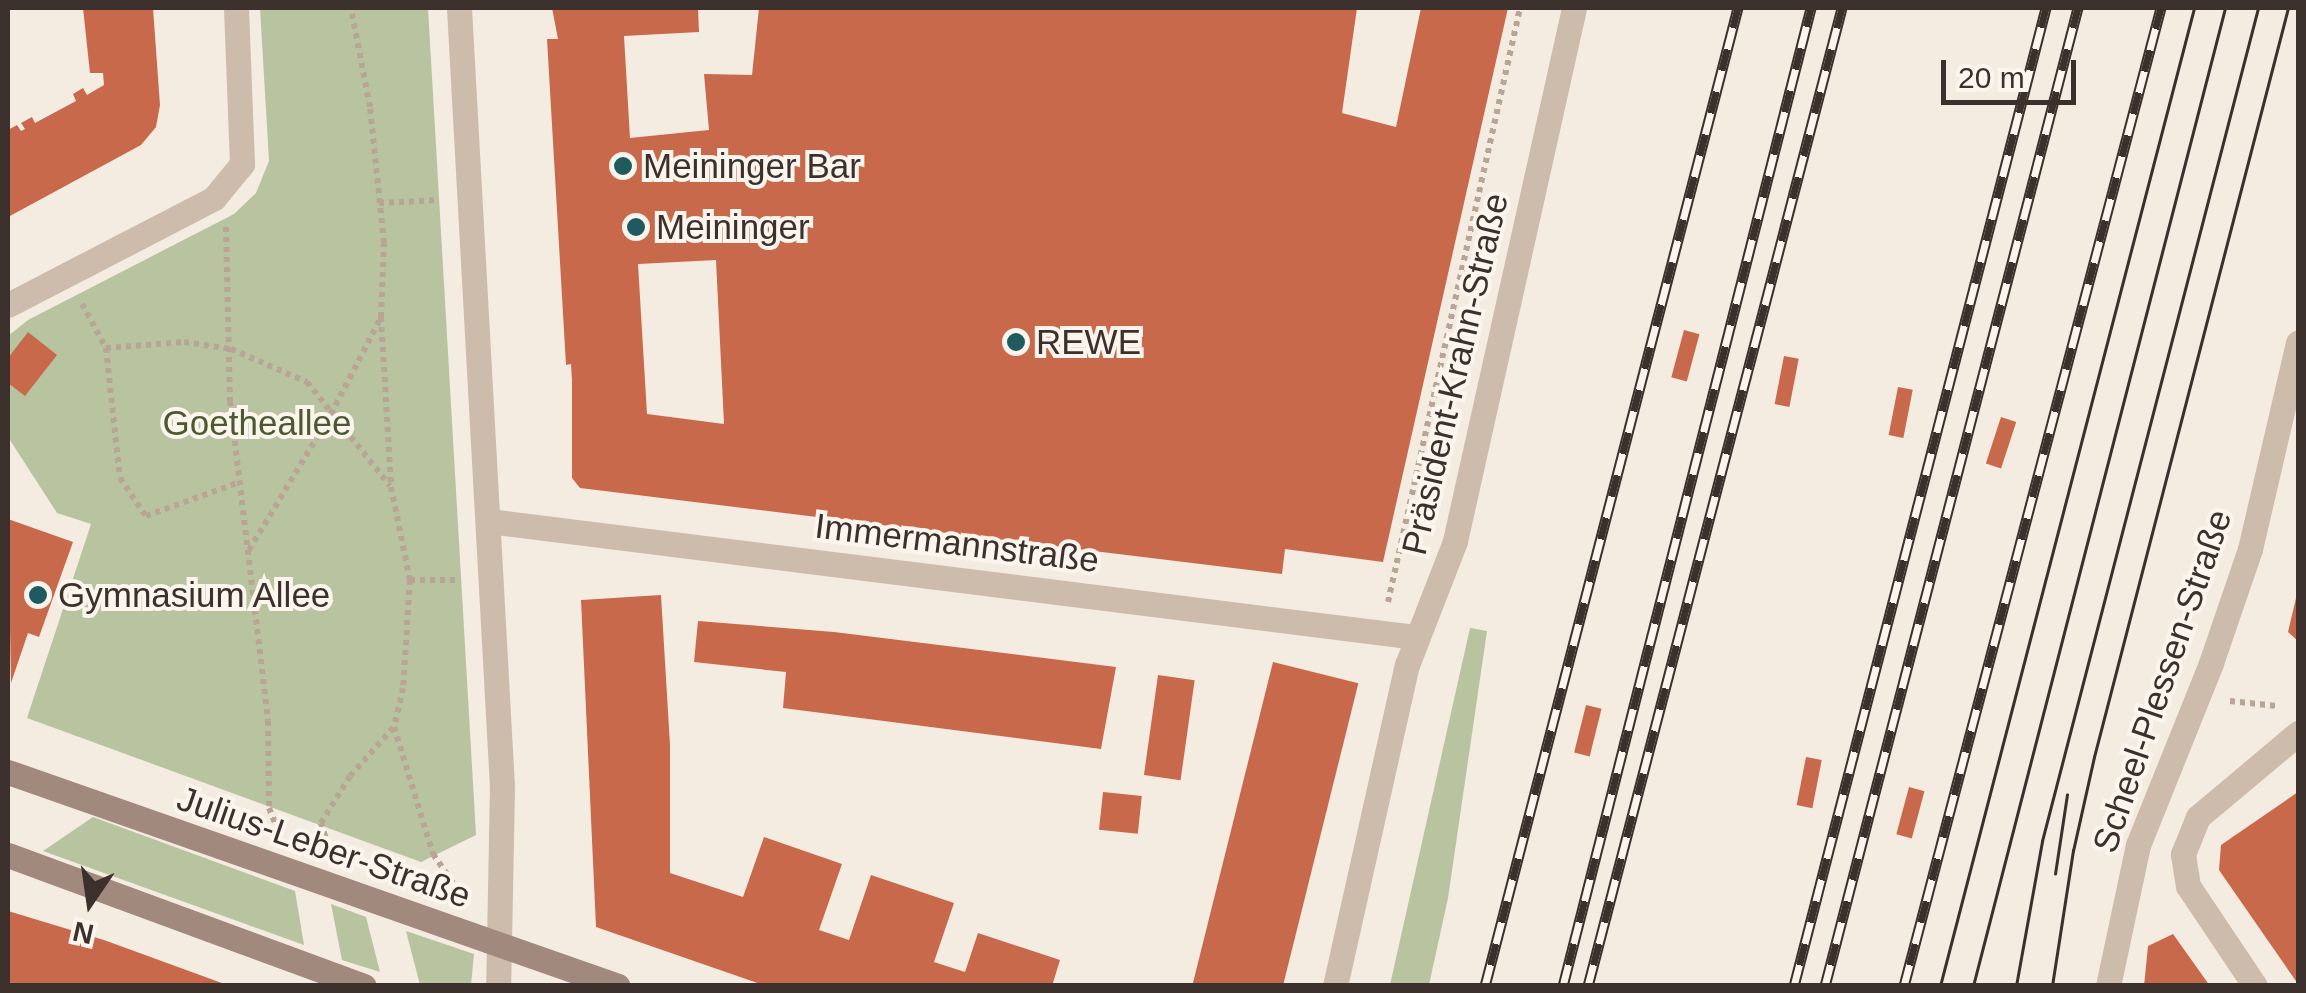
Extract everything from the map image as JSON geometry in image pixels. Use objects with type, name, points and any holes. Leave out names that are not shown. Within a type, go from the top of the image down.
[{"type":"main road","name":"Julius-Leber-Straße","points":[[8,772],[618,986]]},
{"type":"main road","points":[[8,855],[330,979],[364,986]]},
{"type":"street","points":[[8,305],[214,198],[242,164],[236,8]]},
{"type":"street","points":[[459,8],[502,786],[498,986]]},
{"type":"street","name":"Präsident-Krahn-Straße","points":[[1335,986],[1415,638],[1455,541],[1574,8]]},
{"type":"street","name":"Scheel-Plessen-Straße","points":[[2108,986],[2138,845],[2250,548],[2298,342]]},
{"type":"street","name":"Immermannstraße","points":[[489,521],[1415,638]]},
{"type":"street","points":[[2255,986],[2188,886],[2183,854],[2198,817],[2298,733]]},
{"type":"path","points":[[322,823],[350,776],[394,727],[403,688],[410,580],[391,487],[380,317],[384,243],[370,107],[351,8]]},
{"type":"path","points":[[1381,632],[1520,8]]},
{"type":"path","points":[[214,198],[226,229],[230,402],[268,721],[269,808]]},
{"type":"path","points":[[380,204],[469,198]]},
{"type":"path","points":[[67,272],[106,348],[120,478],[146,516],[240,482]]},
{"type":"path","points":[[248,550],[331,414],[380,317]]},
{"type":"path","points":[[106,348],[184,342],[231,349],[307,382],[391,487]]},
{"type":"path","points":[[410,580],[491,579]]},
{"type":"path","points":[[2197,697],[2280,706]]},
{"type":"path","points":[[394,727],[432,854],[496,944]]},
{"type":"green space","name":"Goetheallee","points":[[260,8],[428,8],[476,835],[421,862],[27,718],[91,524],[57,513],[8,437],[8,336],[28,320],[234,214],[256,193],[269,161]]},
{"type":"green space","points":[[1470,628],[1487,631],[1448,898],[1429,985],[1390,985]]},
{"type":"green space","points":[[93,817],[295,891],[304,945],[43,851]]},
{"type":"green space","points":[[331,904],[366,917],[380,972],[342,960]]},
{"type":"green space","points":[[406,931],[474,954],[471,985],[420,985]]},
{"type":"building","points":[[83,8],[153,8],[160,105],[156,127],[141,145],[8,217],[8,130],[17,125],[21,131],[25,129],[21,123],[32,117],[35,123],[76,101],[73,94],[83,88],[87,95],[104,85],[103,73],[90,73]]},
{"type":"building","name":"REWE","points":[[552,8],[698,8],[699,32],[624,36],[630,138],[709,130],[704,74],[752,75],[759,8],[1357,8],[1342,113],[1396,127],[1421,8],[1508,8],[1383,562],[1285,549],[1282,574],[580,488],[572,478],[572,381],[571,364],[566,365],[547,39],[558,39]],"holes":[[[716,260],[724,424],[647,414],[638,264]]]},
{"type":"building","points":[[1684,330],[1699,334],[1687,381],[1671,377]]},
{"type":"building","points":[[28,332],[57,355],[25,396],[8,383],[8,358]]},
{"type":"building","points":[[1784,356],[1799,359],[1789,407],[1775,404]]},
{"type":"building","points":[[1898,387],[1913,390],[1903,438],[1889,435]]},
{"type":"building","points":[[2001,417],[2016,422],[2001,469],[1986,464]]},
{"type":"building","points":[[8,519],[73,542],[39,637],[28,633],[11,683]]},
{"type":"building","points":[[2298,594],[2298,641],[2288,632]]},
{"type":"building","points":[[661,595],[670,745],[670,873],[743,897],[764,837],[842,864],[819,930],[849,940],[871,875],[954,903],[934,962],[965,972],[978,933],[1060,960],[1052,986],[766,986],[596,927],[581,600]]},
{"type":"building","points":[[698,621],[834,632],[1116,667],[1101,749],[783,708],[786,672],[694,662]]},
{"type":"building","points":[[1273,662],[1358,683],[1283,986],[1192,986]]},
{"type":"building","points":[[1158,675],[1195,680],[1181,780],[1144,775]]},
{"type":"building","points":[[1586,705],[1602,709],[1590,756],[1574,753]]},
{"type":"building","points":[[1806,757],[1822,760],[1812,808],[1797,805]]},
{"type":"building","points":[[1909,787],[1924,791],[1912,838],[1896,834]]},
{"type":"building","points":[[1103,792],[1142,796],[1138,834],[1099,830]]},
{"type":"building","points":[[2298,792],[2298,984],[2219,870],[2221,845]]},
{"type":"building","points":[[8,911],[104,940],[230,986],[20,986],[8,982]]},
{"type":"building","points":[[2173,934],[2210,986],[2144,986],[2148,946]]},
{"type":"tram line","points":[[1940,986],[2194,8]]},
{"type":"tram line","points":[[1973,986],[2225,8]]},
{"type":"tram line","points":[[2016,986],[2042,841],[2258,8]]},
{"type":"tram line","points":[[2052,986],[2073,851],[2094,757],[2288,8]]},
{"type":"tram line","points":[[2055,874],[2067,795]]},
{"type":"railway","points":[[1485,986],[1738,8]]},
{"type":"railway","points":[[1563,986],[1811,8]]},
{"type":"railway","points":[[1588,986],[1842,8]]},
{"type":"railway","points":[[1794,986],[2046,8]]},
{"type":"railway","points":[[1825,986],[2078,8]]},
{"type":"railway","points":[[1904,986],[2161,8]]},
{"type":"place","name":"Meininger Bar","points":[[623,166]]},
{"type":"place","name":"Meininger","points":[[636,227]]},
{"type":"place","name":"REWE","points":[[1016,342]]},
{"type":"place","name":"Gymnasium Allee","points":[[38,595]]}]
